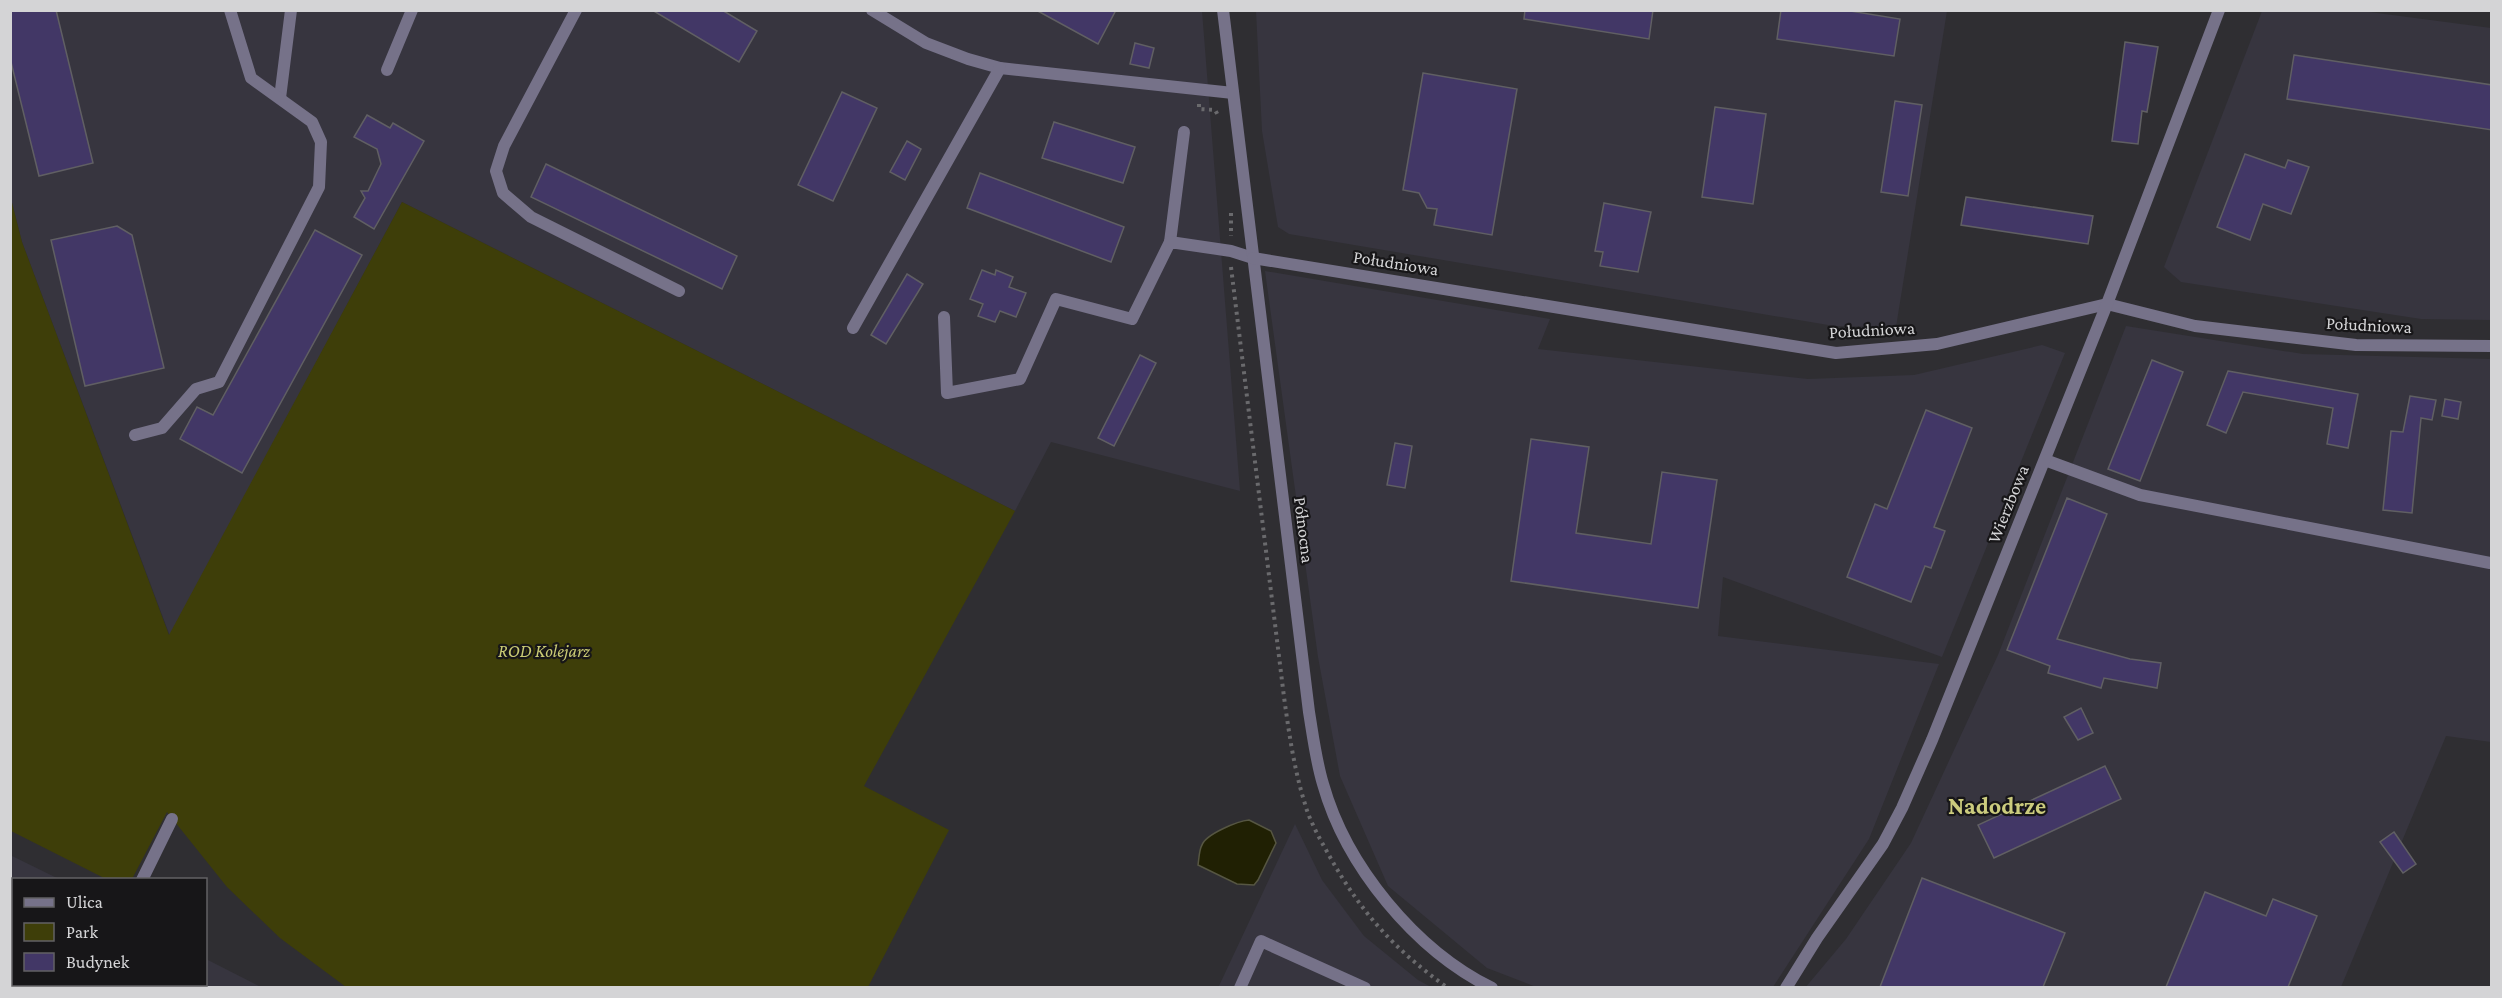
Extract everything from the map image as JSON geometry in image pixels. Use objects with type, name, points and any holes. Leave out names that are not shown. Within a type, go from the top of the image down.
[{"type":"street","points":[[135,435],[162,428],[196,389],[219,382],[320,187],[321,142],[312,122],[252,78],[230,10]]},
{"type":"street","points":[[280,98],[291,10]]},
{"type":"street","points":[[387,70],[412,10]]},
{"type":"street","points":[[576,10],[504,146],[496,171],[503,193],[531,217],[679,291]]},
{"type":"street","points":[[872,10],[927,43],[968,59],[1000,68],[1233,93]]},
{"type":"street","name":"Północna","points":[[1223,10],[1309,712],[1323,784],[1340,828],[1358,859],[1396,913],[1429,945],[1477,980],[1492,987]]},
{"type":"street","name":"Wierzbowa","points":[[1786,987],[1817,938],[1859,881],[1902,808],[1932,740],[2107,304],[2219,10]]},
{"type":"street","points":[[853,328],[1000,68]]},
{"type":"street","points":[[944,317],[947,393],[1020,380],[1056,299],[1132,319],[1170,242],[1184,132]]},
{"type":"street","name":"Południowa","points":[[1170,242],[1231,251],[1253,258],[1836,353],[1937,344],[2107,304],[2194,326],[2356,345],[2492,346]]},
{"type":"street","points":[[2045,460],[2140,495],[2490,563]]},
{"type":"street","points":[[142,878],[172,819]]},
{"type":"street","points":[[1240,987],[1261,941],[1365,987]]},
{"type":"shaded area","points":[[10,11],[1202,11],[1240,491],[1051,442],[1015,511],[402,202],[170,636],[22,242],[10,195]]},
{"type":"shaded area","points":[[1256,11],[1947,11],[1896,327],[1834,326],[1289,234],[1278,227],[1262,131]]},
{"type":"shaded area","points":[[2262,11],[2362,11],[2491,28],[2491,320],[2421,319],[2181,282],[2164,267]]},
{"type":"shaded area","points":[[1265,271],[1550,319],[1538,349],[1808,379],[1914,375],[2042,345],[2065,353],[1942,657],[1723,577],[1718,636],[1939,664],[1869,839],[1773,987],[1536,987],[1487,968],[1388,886],[1340,776],[1318,657]]},
{"type":"shaded area","points":[[2126,326],[2303,354],[2491,359],[2491,742],[2446,736],[2341,987],[1805,988],[1846,939],[1911,843],[1998,655]]},
{"type":"shaded area","points":[[1249,820],[1271,831],[1276,843],[1254,885],[1237,884],[1198,865],[1201,847],[1209,837],[1230,825]]},
{"type":"shaded area","points":[[1295,824],[1322,880],[1364,936],[1418,980],[1431,987],[1218,988]]},
{"type":"shaded area","points":[[10,855],[57,878],[12,878],[12,986],[207,986],[207,960],[261,987],[11,987]]},
{"type":"green space","name":"ROD Kolejarz","points":[[10,195],[22,242],[169,635],[402,202],[1015,511],[864,786],[949,830],[868,987],[346,987],[280,938],[227,887],[167,812],[133,878],[104,878],[11,831]]},
{"type":"building","points":[[10,10],[56,10],[93,163],[39,176],[10,58]]},
{"type":"building","points":[[652,10],[722,10],[757,31],[739,62]]},
{"type":"building","points":[[1036,10],[1116,10],[1098,44]]},
{"type":"building","points":[[1525,10],[1653,10],[1649,39],[1524,19]]},
{"type":"building","points":[[1781,10],[1844,10],[1900,19],[1894,56],[1777,39]]},
{"type":"building","points":[[2125,42],[2158,47],[2147,112],[2142,111],[2138,144],[2112,141]]},
{"type":"building","points":[[1135,43],[1154,48],[1149,68],[1130,64]]},
{"type":"building","points":[[2294,55],[2492,85],[2492,130],[2287,99]]},
{"type":"building","points":[[1423,73],[1517,89],[1492,235],[1434,225],[1437,209],[1427,208],[1419,193],[1403,190]]},
{"type":"building","points":[[842,92],[877,108],[833,201],[798,185]]},
{"type":"building","points":[[1895,101],[1922,105],[1908,196],[1881,192]]},
{"type":"building","points":[[1715,107],[1766,114],[1753,204],[1702,197]]},
{"type":"building","points":[[367,115],[390,128],[393,123],[424,141],[374,229],[354,217],[365,198],[361,191],[368,191],[381,164],[377,149],[354,137]]},
{"type":"building","points":[[1054,122],[1135,147],[1123,183],[1042,158]]},
{"type":"building","points":[[907,141],[921,149],[905,180],[890,172]]},
{"type":"building","points":[[2245,154],[2285,168],[2288,160],[2309,167],[2291,214],[2263,204],[2250,240],[2217,227]]},
{"type":"building","points":[[546,164],[737,256],[722,289],[531,197]]},
{"type":"building","points":[[980,173],[1124,227],[1111,262],[967,208]]},
{"type":"building","points":[[1966,197],[2093,216],[2088,244],[1961,225]]},
{"type":"building","points":[[1604,203],[1651,212],[1638,272],[1600,266],[1603,252],[1595,251]]},
{"type":"building","points":[[117,226],[132,235],[164,368],[85,386],[51,240]]},
{"type":"building","points":[[315,230],[362,255],[242,473],[180,439],[197,407],[213,415]]},
{"type":"building","points":[[982,270],[995,275],[996,270],[1013,277],[1009,287],[1026,293],[1016,317],[1000,311],[995,322],[978,316],[983,304],[970,299]]},
{"type":"building","points":[[907,274],[923,284],[886,344],[871,335]]},
{"type":"building","points":[[1140,355],[1156,363],[1114,446],[1098,438]]},
{"type":"building","points":[[2152,360],[2183,372],[2140,481],[2108,469]]},
{"type":"building","points":[[2228,371],[2358,394],[2348,448],[2327,444],[2333,408],[2243,392],[2226,433],[2207,425]]},
{"type":"building","points":[[2410,396],[2436,400],[2432,420],[2421,418],[2412,513],[2383,510],[2391,431],[2403,432]]},
{"type":"building","points":[[2445,399],[2461,402],[2458,419],[2442,416]]},
{"type":"building","points":[[1926,410],[1972,428],[1934,527],[1945,531],[1931,568],[1925,566],[1911,602],[1847,577],[1875,504],[1887,509]]},
{"type":"building","points":[[1531,439],[1589,447],[1576,533],[1651,544],[1662,472],[1717,480],[1698,608],[1511,581]]},
{"type":"building","points":[[1395,443],[1412,446],[1405,488],[1387,485]]},
{"type":"building","points":[[2067,498],[2107,514],[2057,639],[2130,659],[2161,663],[2157,688],[2104,678],[2101,688],[2048,673],[2050,666],[2007,650]]},
{"type":"building","points":[[2081,708],[2093,733],[2078,740],[2064,717]]},
{"type":"building","points":[[2105,766],[2121,799],[1994,858],[1978,825]]},
{"type":"building","points":[[2394,832],[2416,864],[2403,873],[2380,842]]},
{"type":"building","points":[[1922,878],[2065,933],[2043,987],[1880,987]]},
{"type":"building","points":[[2205,892],[2266,916],[2273,899],[2317,916],[2288,987],[2166,987]]},
{"type":"district","name":"Nadodrze","points":[[1997,805]]}]
